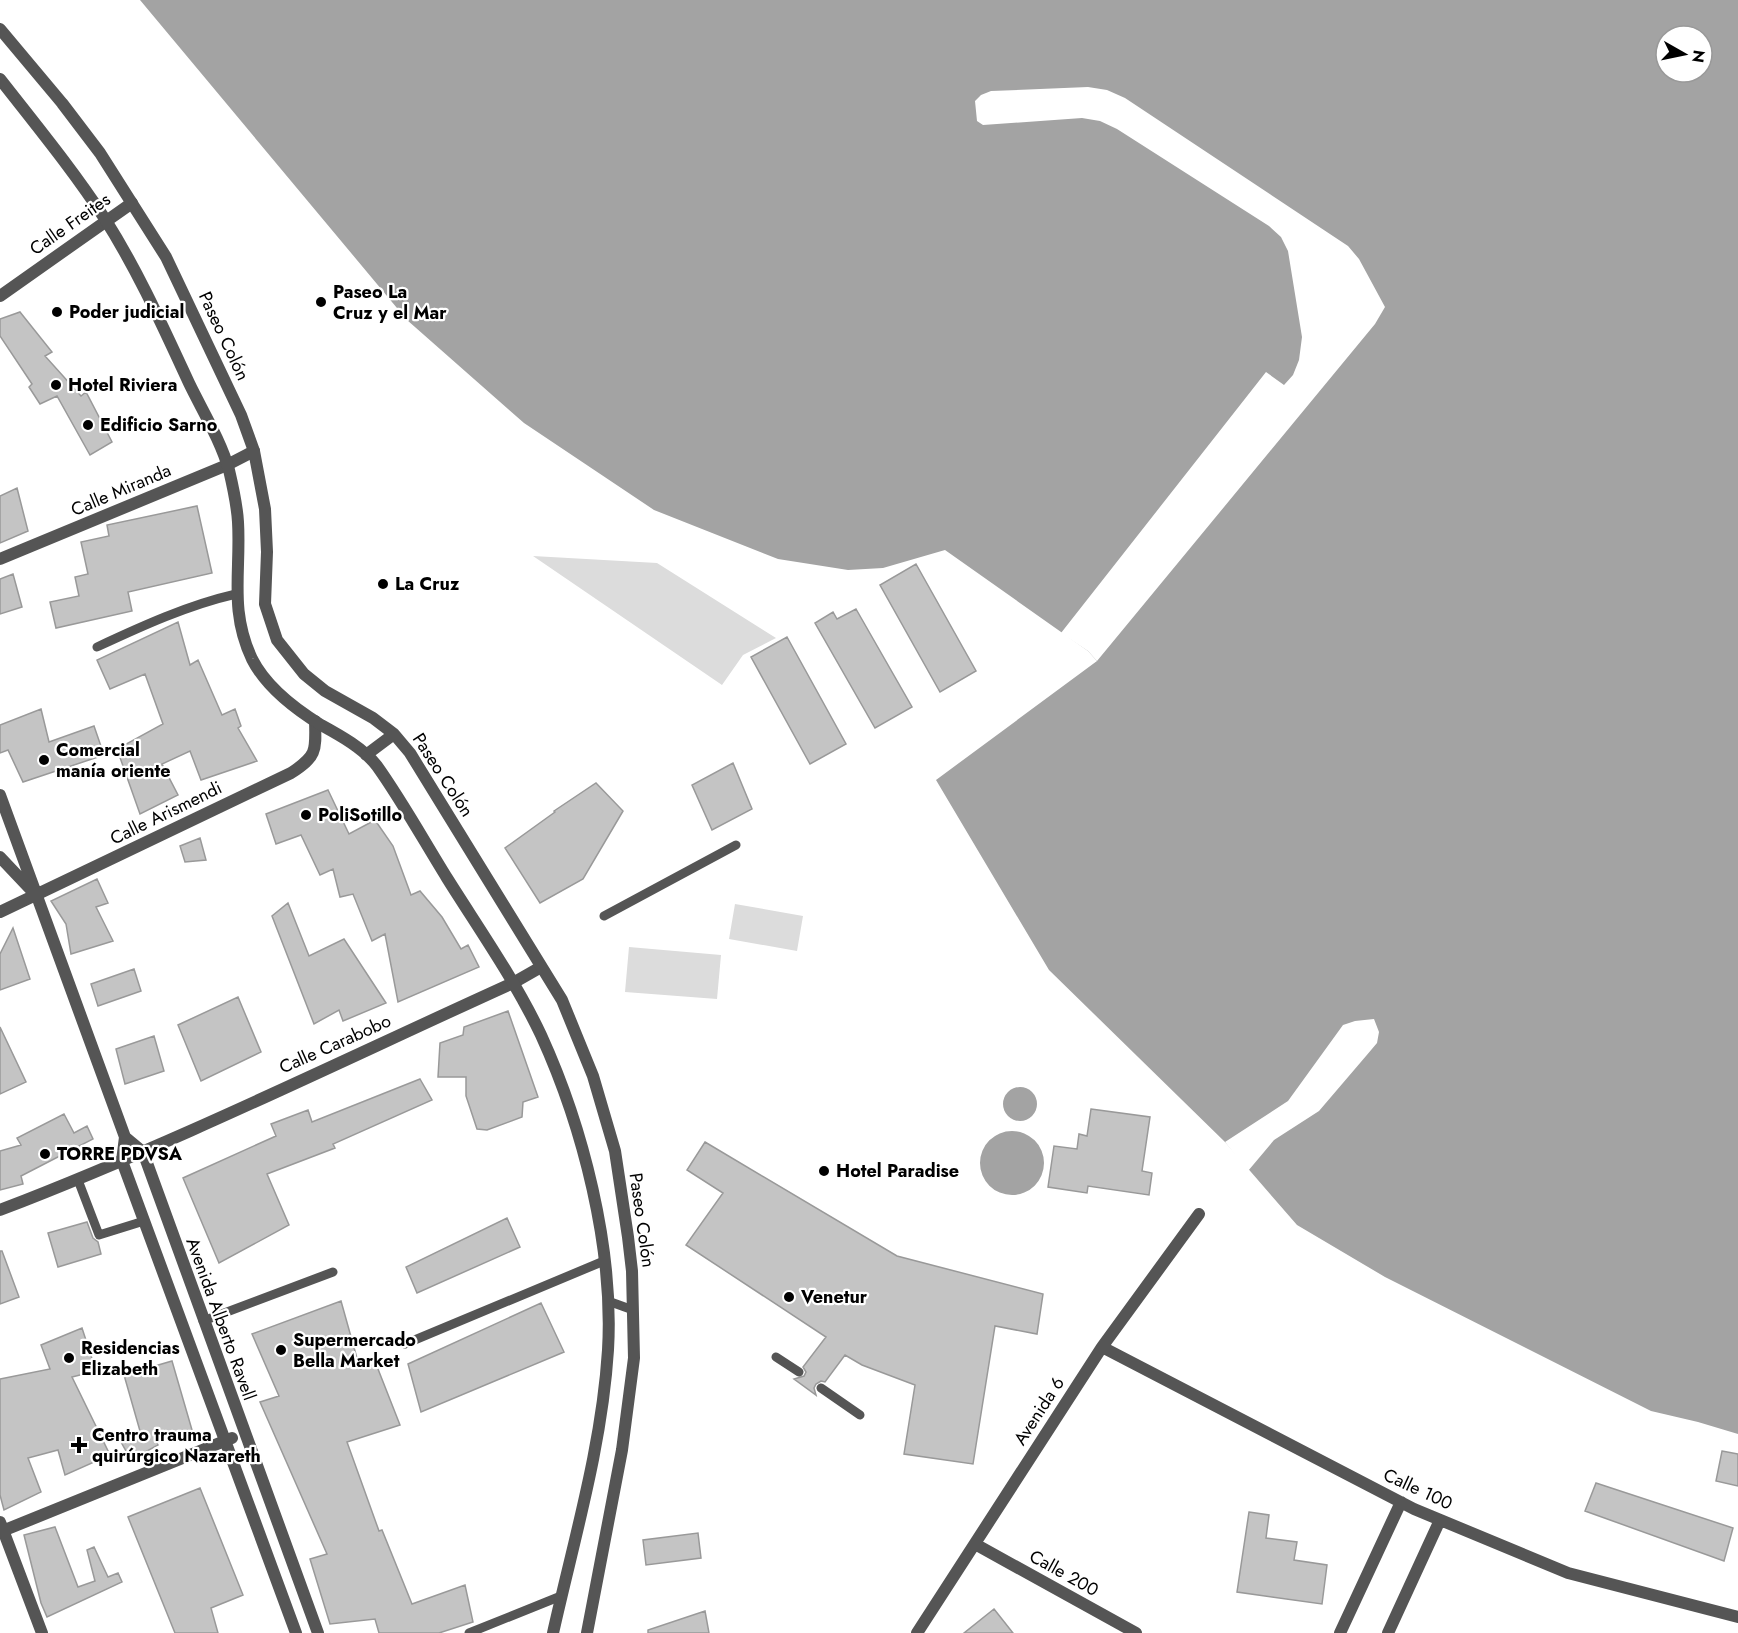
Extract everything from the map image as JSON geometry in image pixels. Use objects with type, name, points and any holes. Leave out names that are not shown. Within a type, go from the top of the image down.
[{"type":"street","name":"Paseo Colón","points":[[0,29],[62,103],[100,153],[166,257],[241,415],[254,451],[265,509],[267,552],[265,604],[277,640],[304,674],[330,694],[364,711],[394,734],[410,753],[562,1000],[577,1034],[602,1105],[615,1151],[628,1237],[634,1358],[631,1395],[622,1450],[587,1633]]},
{"type":"street","points":[[0,79],[39,128],[106,221],[152,304],[227,465],[236,502],[238,524],[236,594],[238,614],[244,637],[259,672],[288,702],[315,722],[342,736],[376,765],[513,983],[541,1036],[565,1096],[588,1170],[604,1261],[608,1301],[608,1346],[597,1437],[553,1633]]},
{"type":"street","name":"Calle Freites","points":[[0,296],[132,203]]},
{"type":"street","name":"Calle Miranda","points":[[0,559],[227,465],[254,451]]},
{"type":"street","name":"Calle Arismendi","points":[[0,912],[305,764],[316,748],[315,722]]},
{"type":"street","points":[[366,755],[394,734]]},
{"type":"street","points":[[0,795],[125,1137],[122,1161]]},
{"type":"street","points":[[0,857],[36,895]]},
{"type":"street","name":"Calle Carabobo","points":[[0,1210],[143,1152],[513,983],[541,967]]},
{"type":"street","points":[[125,1137],[143,1152]]},
{"type":"street","name":"Avenida Alberto Ravell","points":[[143,1152],[318,1633]]},
{"type":"street","name":"Avenida Alberto Ravell","points":[[122,1161],[296,1633]]},
{"type":"street","name":"Avenida 6","points":[[917,1633],[1102,1347],[1199,1214]]},
{"type":"street","name":"Calle 100","points":[[1102,1347],[1440,1520],[1568,1574],[1738,1617]]},
{"type":"street","points":[[42,1633],[1,1528],[244,1433]]},
{"type":"street","points":[[1340,1633],[1401,1502]]},
{"type":"street","points":[[1388,1633],[1440,1520]]},
{"type":"street","name":"Calle 200","points":[[975,1544],[1136,1633]]},
{"type":"lane","points":[[97,647],[199,605],[236,594]]},
{"type":"lane","points":[[604,916],[736,844]]},
{"type":"lane","points":[[78,1180],[99,1235],[144,1221]]},
{"type":"lane","points":[[405,1344],[604,1261]]},
{"type":"lane","points":[[203,1321],[333,1272]]},
{"type":"lane","points":[[608,1301],[633,1310]]},
{"type":"lane","points":[[776,1357],[799,1372]]},
{"type":"lane","points":[[821,1388],[860,1415]]},
{"type":"lane","points":[[469,1633],[561,1596]]},
{"type":"shaded area","points":[[140,0],[1738,0],[1738,1434],[1651,1411],[1385,1277],[1297,1225],[1225,1142],[1049,970],[936,780],[1097,661],[1088,651],[945,550],[883,568],[848,570],[778,559],[654,510],[524,423],[407,320]]},
{"type":"shaded area","points":[[533,556],[657,563],[776,638],[743,655],[722,685]]},
{"type":"shaded area","points":[[735,904],[803,916],[797,951],[729,939]]},
{"type":"shaded area","points":[[629,947],[721,955],[717,999],[625,992]]},
{"type":"shaded area","points":[[1020,1087],[1032,1092],[1037,1104],[1032,1116],[1020,1121],[1008,1116],[1003,1104],[1008,1092]]},
{"type":"shaded area","points":[[1012,1131],[1030,1137],[1038,1145],[1044,1163],[1038,1181],[1030,1189],[1012,1195],[994,1189],[986,1181],[980,1163],[986,1145],[994,1137]]},
{"type":"pier","points":[[1088,87],[1107,90],[1125,98],[1348,246],[1359,259],[1385,307],[1375,324],[1097,661],[1088,651],[1061,633],[1266,372],[1284,385],[1293,375],[1299,360],[1302,337],[1288,251],[1281,237],[1269,226],[1117,129],[1100,121],[1082,118],[983,125],[977,121],[975,101],[981,95],[991,91]]},
{"type":"pier","points":[[1374,1019],[1379,1032],[1377,1043],[1319,1111],[1274,1140],[1248,1171],[1225,1142],[1288,1101],[1343,1025]]},
{"type":"building","points":[[20,312],[52,352],[45,356],[81,396],[86,392],[112,442],[90,455],[57,396],[40,404],[29,387],[32,384],[0,336],[0,319]]},
{"type":"building","points":[[17,488],[28,531],[0,543],[0,496]]},
{"type":"building","points":[[197,506],[212,573],[128,592],[132,611],[56,628],[50,602],[79,596],[75,577],[88,574],[81,542],[109,536],[107,525]]},
{"type":"building","points":[[916,564],[976,671],[940,692],[880,585]]},
{"type":"building","points":[[13,574],[22,607],[0,614],[0,579]]},
{"type":"building","points":[[856,609],[912,707],[875,728],[815,623],[833,612],[837,619]]},
{"type":"building","points":[[178,622],[190,665],[198,660],[222,715],[235,709],[241,726],[238,728],[257,761],[201,780],[190,751],[162,764],[178,795],[140,814],[117,749],[163,724],[145,674],[110,689],[97,660]]},
{"type":"building","points":[[787,637],[846,744],[810,764],[751,657]]},
{"type":"building","points":[[41,709],[49,742],[94,726],[104,755],[23,782],[8,750],[0,753],[0,725]]},
{"type":"building","points":[[733,763],[752,809],[712,830],[692,785]]},
{"type":"building","points":[[596,783],[623,811],[583,879],[540,903],[505,848]]},
{"type":"building","points":[[328,790],[349,834],[375,820],[393,846],[411,895],[420,891],[442,917],[461,949],[468,945],[479,967],[398,1002],[385,934],[372,941],[353,894],[340,897],[333,869],[320,875],[301,835],[276,844],[266,814]]},
{"type":"building","points":[[200,838],[206,860],[185,862],[180,846]]},
{"type":"building","points":[[97,879],[108,903],[96,907],[113,941],[71,954],[66,924],[51,901]]},
{"type":"building","points":[[288,903],[309,956],[344,939],[386,1003],[343,1021],[339,1010],[314,1024],[272,916]]},
{"type":"building","points":[[13,928],[30,979],[0,990],[0,954]]},
{"type":"building","points":[[134,969],[141,991],[98,1006],[91,984]]},
{"type":"building","points":[[238,997],[261,1052],[201,1081],[178,1025]]},
{"type":"building","points":[[508,1011],[538,1097],[523,1102],[522,1117],[487,1130],[477,1129],[466,1096],[466,1077],[438,1077],[440,1043],[463,1035],[464,1027]]},
{"type":"building","points":[[0,1027],[26,1082],[0,1094]]},
{"type":"building","points":[[154,1036],[164,1071],[125,1084],[116,1049]]},
{"type":"building","points":[[420,1079],[432,1100],[333,1144],[335,1148],[267,1174],[289,1225],[219,1263],[183,1178],[276,1136],[271,1124],[308,1110],[312,1122]]},
{"type":"building","points":[[1091,1109],[1150,1117],[1142,1171],[1152,1173],[1149,1195],[1088,1186],[1087,1193],[1048,1187],[1054,1146],[1077,1149],[1079,1134],[1087,1136]]},
{"type":"building","name":"TORRE PDVSA","points":[[64,1114],[74,1133],[87,1126],[93,1139],[21,1176],[23,1184],[0,1190],[0,1151],[21,1145],[17,1138]]},
{"type":"building","points":[[705,1142],[897,1256],[1043,1294],[1037,1334],[995,1326],[973,1464],[904,1454],[915,1385],[862,1365],[845,1355],[825,1382],[821,1381],[816,1384],[814,1388],[816,1395],[794,1379],[804,1376],[806,1372],[803,1367],[826,1337],[686,1245],[723,1193],[687,1170]]},
{"type":"building","points":[[507,1218],[520,1247],[417,1293],[406,1267]]},
{"type":"building","points":[[87,1222],[93,1238],[98,1242],[101,1254],[58,1267],[48,1233]]},
{"type":"building","points":[[0,1251],[2,1251],[19,1297],[0,1304]]},
{"type":"building","points":[[341,1301],[360,1369],[376,1364],[400,1425],[347,1442],[379,1531],[382,1530],[412,1604],[465,1585],[473,1622],[439,1633],[379,1633],[375,1619],[330,1624],[310,1559],[327,1554],[260,1402],[279,1396],[252,1334]]},
{"type":"building","points":[[541,1303],[564,1352],[421,1412],[408,1364]]},
{"type":"building","points":[[82,1328],[96,1371],[72,1377],[110,1455],[65,1475],[58,1450],[28,1458],[41,1492],[4,1510],[0,1495],[0,1379],[50,1369],[41,1345]]},
{"type":"building","points":[[172,1361],[192,1430],[156,1441],[158,1445],[131,1460],[121,1442],[140,1431],[124,1375]]},
{"type":"building","points":[[1722,1451],[1738,1454],[1738,1486],[1716,1481]]},
{"type":"building","points":[[1596,1483],[1733,1528],[1724,1561],[1585,1511]]},
{"type":"building","points":[[200,1488],[243,1595],[211,1608],[218,1633],[175,1633],[128,1517]]},
{"type":"building","points":[[1249,1512],[1269,1515],[1266,1538],[1297,1542],[1294,1560],[1327,1565],[1322,1604],[1237,1592]]},
{"type":"building","points":[[55,1527],[78,1587],[95,1581],[87,1550],[94,1547],[108,1577],[118,1573],[122,1582],[47,1617],[41,1603],[24,1535]]},
{"type":"building","points":[[698,1533],[701,1558],[646,1565],[643,1540]]},
{"type":"building","points":[[994,1609],[1013,1633],[964,1633]]},
{"type":"building","points":[[705,1611],[709,1633],[648,1633],[648,1630]]},
{"type":"place","name":"Paseo La Cruz y el Mar","points":[[321,302]]},
{"type":"place","name":"Poder judicial","points":[[57,312]]},
{"type":"place","name":"Hotel Riviera","points":[[56,385]]},
{"type":"place","name":"Edificio Sarno","points":[[88,425]]},
{"type":"place","name":"La Cruz","points":[[383,584]]},
{"type":"place","name":"Comercial manía oriente","points":[[44,760]]},
{"type":"place","name":"PoliSotillo","points":[[306,815]]},
{"type":"place","name":"TORRE PDVSA","points":[[45,1154]]},
{"type":"place","name":"Hotel Paradise","points":[[824,1171]]},
{"type":"place","name":"Venetur","points":[[789,1297]]},
{"type":"place","name":"Supermercado Bella Market","points":[[281,1350]]},
{"type":"place","name":"Residencias Elizabeth","points":[[69,1358]]},
{"type":"place","name":"Centro trauma quirúrgico Nazareth","points":[[79,1445]]}]
